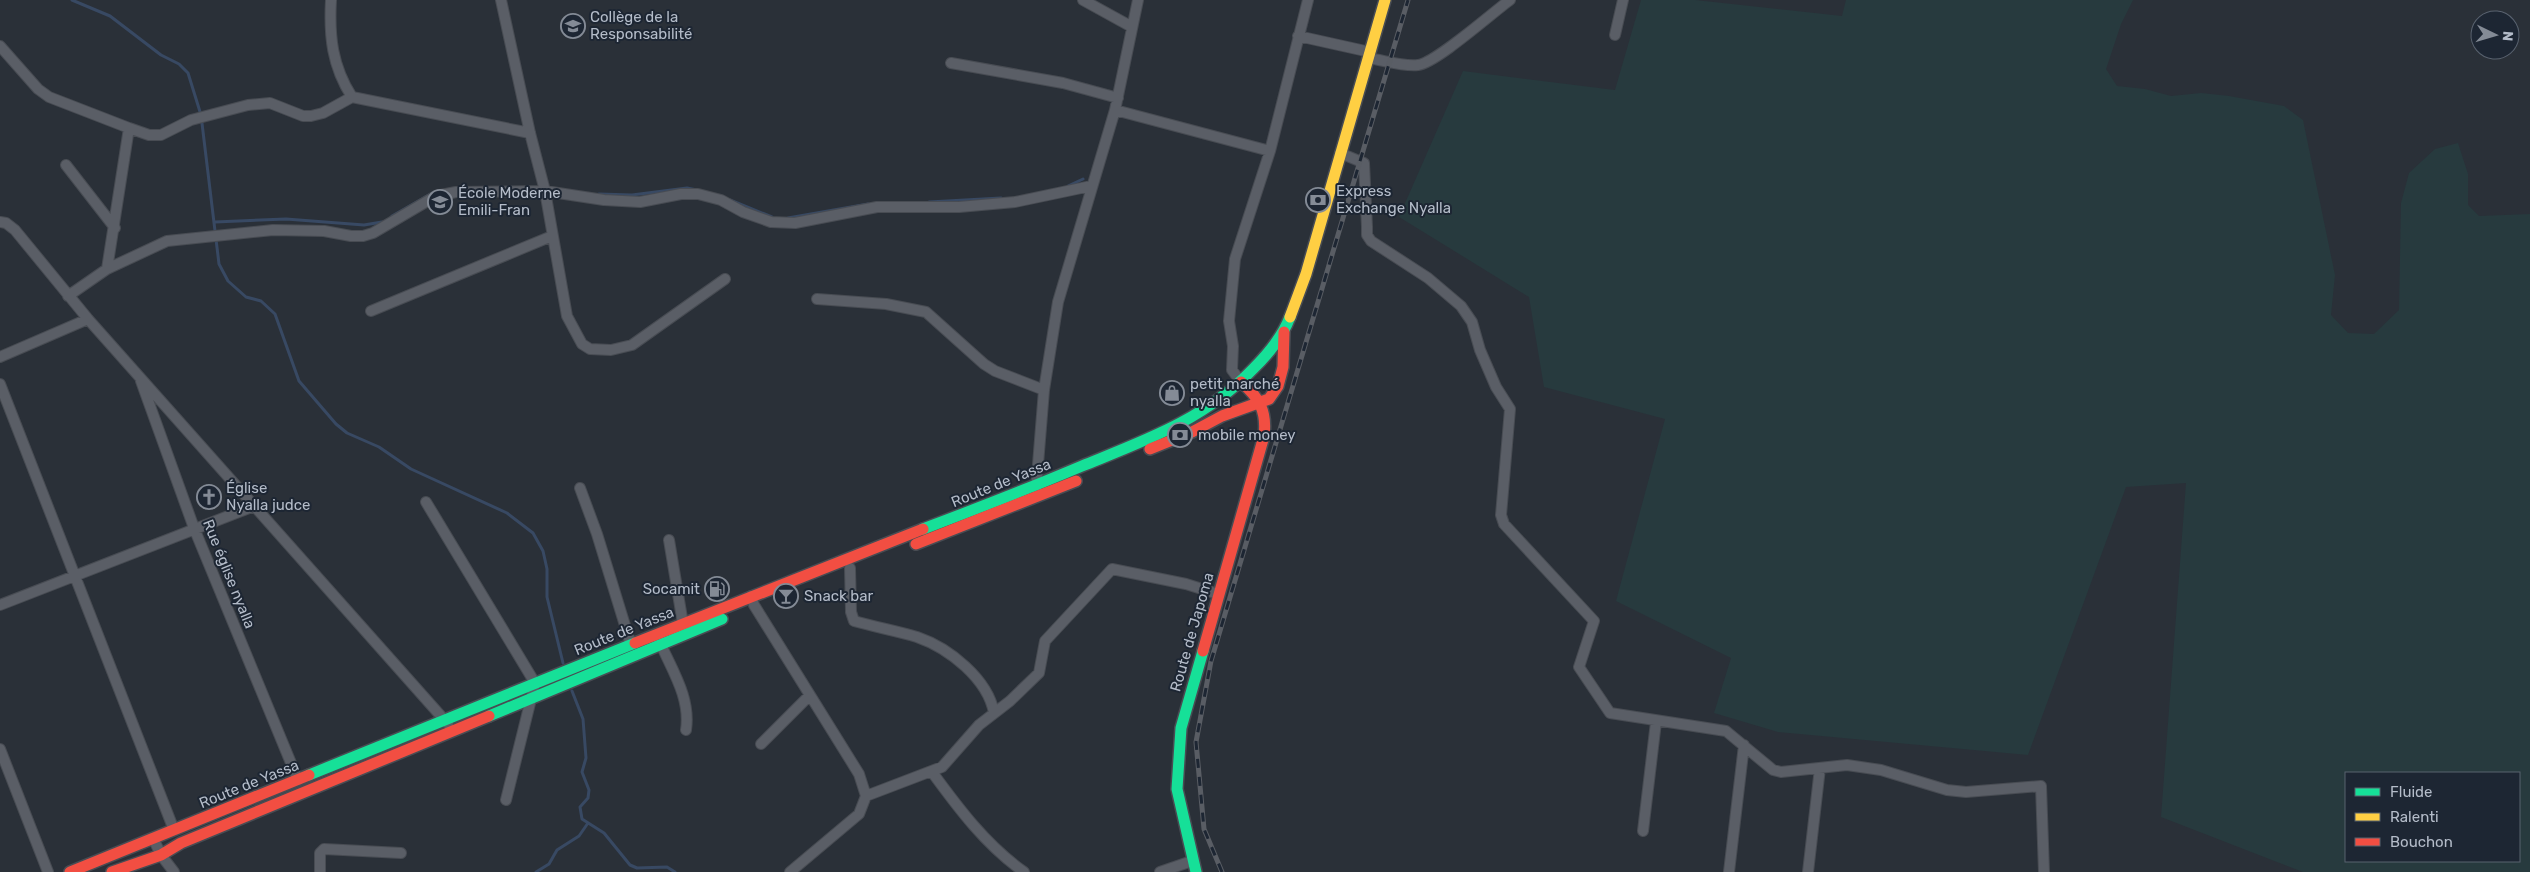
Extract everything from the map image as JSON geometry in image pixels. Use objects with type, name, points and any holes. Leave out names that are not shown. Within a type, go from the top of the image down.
[{"type":"main road","points":[[1241,382],[1262,403],[1274,394],[1278,386],[1283,367],[1284,332],[1306,274],[1385,0]]},
{"type":"main road","name":"Route de Yassa","points":[[70,872],[631,645],[659,640],[683,624],[850,568],[1155,441],[1231,392],[1267,356],[1284,332]]},
{"type":"main road","name":"Route de Yassa","points":[[1155,441],[1192,432],[1222,416],[1262,403]]},
{"type":"main road","name":"Route de Japoma","points":[[1194,867],[1177,789],[1181,728],[1264,436],[1266,426],[1262,403]]},
{"type":"main road","name":"Route de Yassa","points":[[112,872],[161,855],[181,843],[531,699],[659,640],[753,601],[1037,491]]},
{"type":"street","points":[[331,0],[329,31],[332,48],[344,85],[352,97]]},
{"type":"street","points":[[501,0],[530,134],[545,191],[567,316],[582,344],[590,349],[611,350],[632,346],[725,279]]},
{"type":"street","points":[[1083,0],[1132,27]]},
{"type":"street","points":[[1037,491],[1044,390],[1058,302],[1115,110],[1138,0]]},
{"type":"street","points":[[1241,382],[1232,370],[1233,346],[1229,322],[1229,300],[1235,259],[1270,151],[1308,0]]},
{"type":"street","points":[[1298,36],[1369,55],[1421,65],[1456,43],[1485,17],[1510,0]]},
{"type":"street","points":[[1615,36],[1623,0]]},
{"type":"street","points":[[0,46],[38,89],[49,97],[148,135],[161,135],[191,120],[248,104],[270,103],[303,116],[311,116],[324,113],[352,97],[530,134]]},
{"type":"street","points":[[951,64],[1063,84],[1118,98]]},
{"type":"street","points":[[1115,110],[1270,151]]},
{"type":"street","points":[[107,269],[115,228],[129,128]]},
{"type":"street","points":[[1340,153],[1364,163],[1366,227],[1371,241],[1428,278],[1461,306],[1472,322],[1480,350],[1496,388],[1510,410],[1501,515],[1509,531],[1594,621],[1579,667],[1610,713],[1656,722],[1720,729],[1744,745],[1773,770],[1792,772],[1857,766],[1920,781],[1938,788],[1966,792],[2041,786],[2044,872]]},
{"type":"street","points":[[66,165],[115,228]]},
{"type":"street","points":[[68,296],[107,269],[158,244],[207,236],[273,230],[315,230],[363,236],[373,233],[436,196],[456,192],[545,191],[604,200],[640,202],[681,194],[698,194],[721,200],[743,212],[771,222],[795,223],[877,207],[959,207],[1015,202],[1091,186]]},
{"type":"street","points":[[0,222],[6,223],[15,230],[88,319],[453,730]]},
{"type":"street","points":[[371,311],[552,236]]},
{"type":"street","points":[[817,299],[886,304],[926,312],[984,364],[995,371],[1044,390]]},
{"type":"street","points":[[0,356],[88,319]]},
{"type":"street","name":"Rue église nyalla","points":[[138,376],[194,528],[298,780]]},
{"type":"street","points":[[0,384],[174,830]]},
{"type":"street","points":[[580,488],[597,534],[631,645]]},
{"type":"street","points":[[426,502],[535,683],[506,800]]},
{"type":"street","points":[[0,605],[254,506]]},
{"type":"street","points":[[669,540],[683,624]]},
{"type":"street","points":[[850,568],[851,612],[854,621],[919,638],[953,656],[978,678],[992,704],[994,713]]},
{"type":"street","points":[[866,796],[942,767],[964,739],[1039,673],[1045,641],[1112,569],[1177,582],[1218,594]]},
{"type":"street","points":[[753,601],[859,774],[866,796],[859,814],[790,872]]},
{"type":"street","points":[[659,640],[685,698],[688,717],[686,730]]},
{"type":"street","points":[[761,744],[810,695]]},
{"type":"street","points":[[1643,831],[1656,722]]},
{"type":"street","points":[[1729,872],[1744,745]]},
{"type":"street","points":[[0,749],[48,872]]},
{"type":"street","points":[[1808,872],[1820,768]]},
{"type":"street","points":[[932,772],[981,835],[1002,856],[1024,872]]},
{"type":"street","points":[[153,838],[161,855],[174,872]]},
{"type":"street","points":[[320,872],[320,853],[324,849],[402,853]]},
{"type":"street","points":[[1160,872],[1194,867]]},
{"type":"green space","points":[[1641,0],[1695,0],[1842,16],[1846,0],[2133,0],[2121,24],[2106,69],[2117,86],[2145,89],[2171,96],[2201,93],[2284,106],[2303,120],[2335,275],[2331,315],[2348,333],[2374,334],[2399,310],[2401,203],[2409,173],[2435,149],[2458,143],[2468,174],[2468,205],[2479,216],[2530,214],[2530,872],[2303,872],[2161,817],[2186,483],[2126,487],[2028,755],[1778,732],[1714,713],[1731,658],[1616,601],[1665,419],[1544,387],[1529,297],[1399,217],[1463,71],[1615,90]]},
{"type":"waterway","points":[[72,0],[110,16],[161,55],[179,64],[188,73],[201,115],[219,264],[228,281],[246,297],[261,301],[275,314],[299,381],[336,424],[347,433],[379,447],[411,469],[507,513],[533,533],[543,551],[547,569],[547,597],[563,663]]},
{"type":"waterway","points":[[1068,186],[1083,179]]},
{"type":"waterway","points":[[599,194],[632,195],[687,188],[697,190]]},
{"type":"waterway","points":[[392,216],[434,192]]},
{"type":"waterway","points":[[929,202],[1001,198]]},
{"type":"waterway","points":[[730,200],[772,217]]},
{"type":"waterway","points":[[788,218],[868,204]]},
{"type":"waterway","points":[[215,222],[286,219],[364,225],[382,222]]},
{"type":"waterway","points":[[572,691],[583,719],[586,758],[582,772],[589,790],[588,798],[580,807],[582,819],[604,833],[630,865],[637,868],[667,867],[675,872]]},
{"type":"waterway","points":[[536,872],[549,864],[557,850],[579,836],[588,823]]},
{"type":"railway","points":[[1222,872],[1204,829],[1196,742],[1211,661],[1408,0]]},
{"type":"traffic: fast","points":[[923,529],[1129,447],[1194,415],[1234,387],[1259,363],[1279,339],[1290,317]]},
{"type":"traffic: fast","points":[[489,716],[722,619]]},
{"type":"traffic: fast","points":[[309,775],[635,643]]},
{"type":"traffic: fast","points":[[1196,872],[1177,789],[1181,728],[1203,651]]},
{"type":"traffic: slow","points":[[1290,317],[1306,274],[1385,0]]},
{"type":"traffic: jam","points":[[1150,449],[1192,432],[1222,416],[1269,399],[1278,386],[1283,367],[1284,332]]},
{"type":"traffic: jam","points":[[1203,651],[1264,436],[1265,427],[1261,406],[1253,394],[1241,382]]},
{"type":"traffic: jam","points":[[916,544],[1076,481]]},
{"type":"traffic: jam","points":[[635,643],[923,529]]},
{"type":"traffic: jam","points":[[112,872],[161,855],[181,843],[489,716]]},
{"type":"traffic: jam","points":[[70,872],[309,775]]},
{"type":"place","name":"Collège de la Responsabilité","points":[[573,26]]},
{"type":"place","name":"Express Exchange Nyalla","points":[[1318,200]]},
{"type":"place","name":"École Moderne Emili-Fran","points":[[440,202]]},
{"type":"place","name":"petit marché nyalla","points":[[1172,393]]},
{"type":"place","name":"mobile money","points":[[1180,435]]},
{"type":"place","name":"Église Nyalla judce","points":[[209,497]]},
{"type":"place","name":"Socamit","points":[[717,589]]},
{"type":"place","name":"Snack bar","points":[[786,596]]}]
